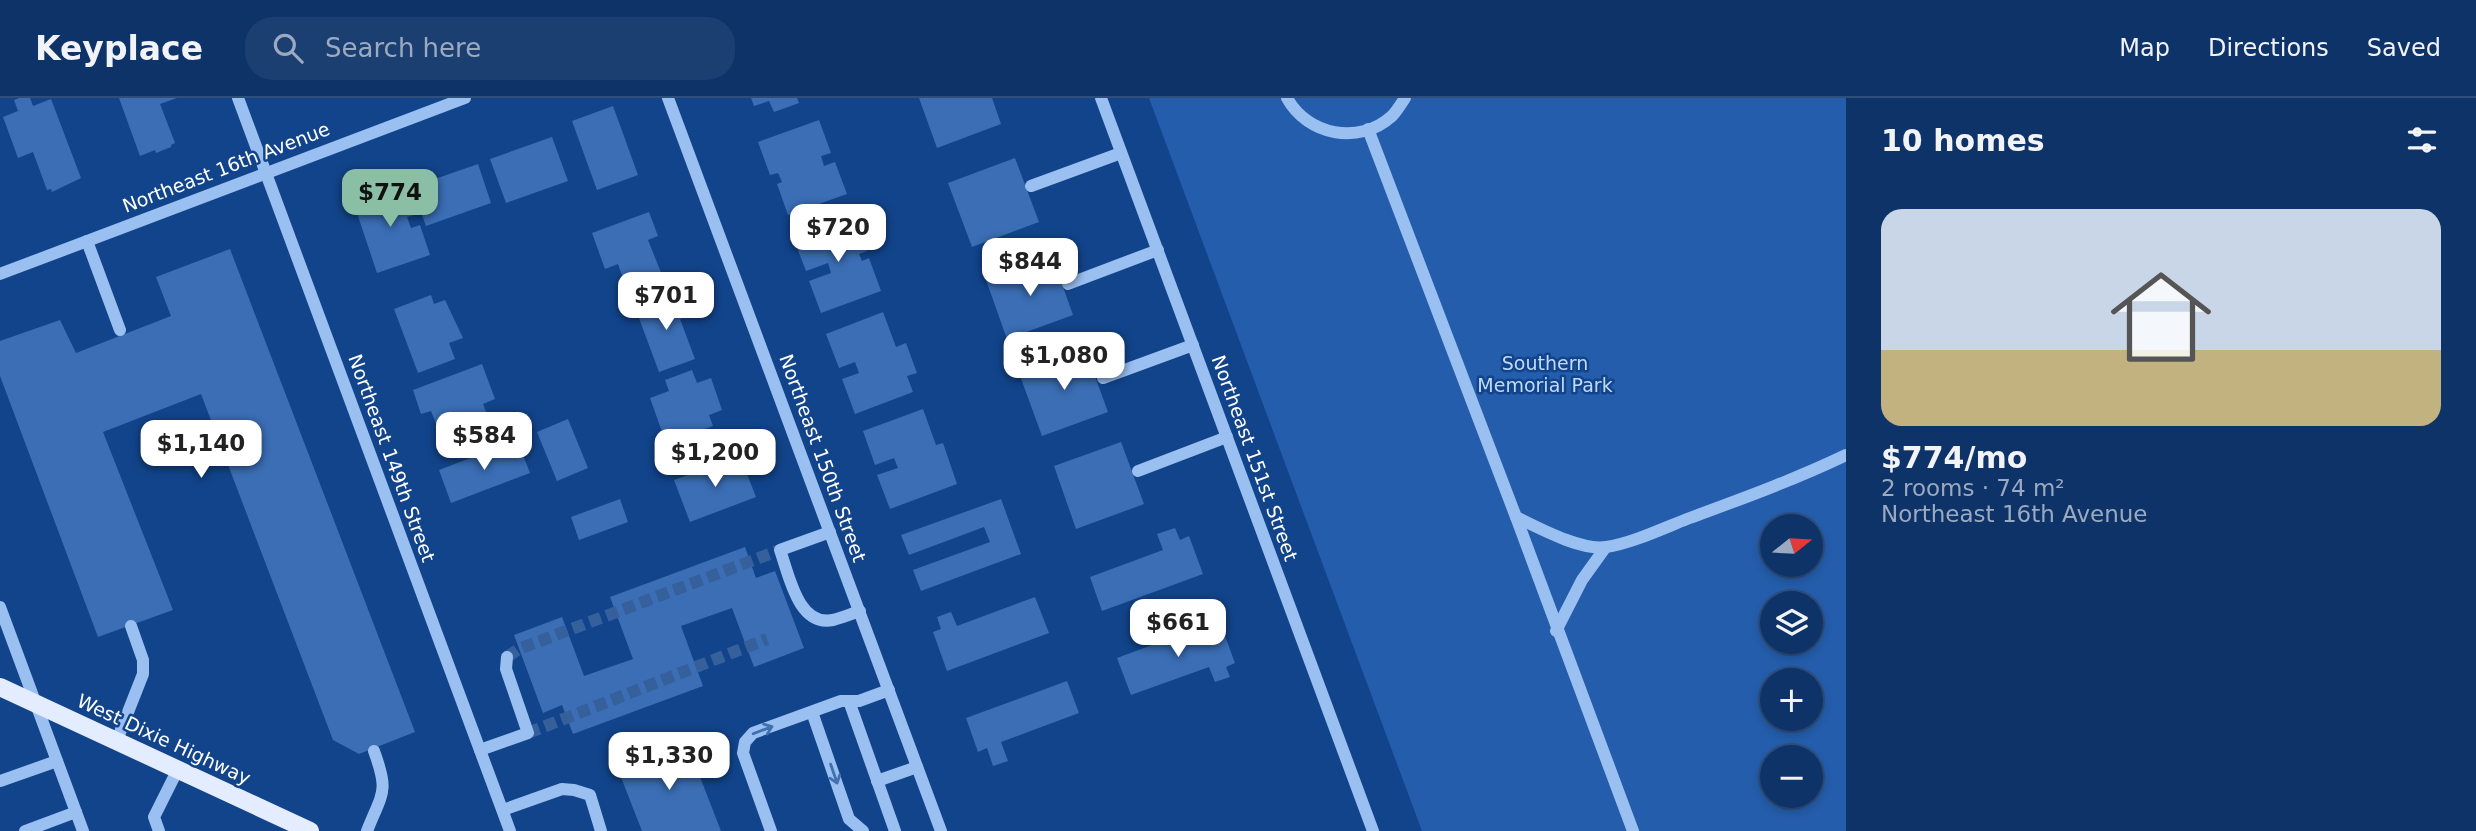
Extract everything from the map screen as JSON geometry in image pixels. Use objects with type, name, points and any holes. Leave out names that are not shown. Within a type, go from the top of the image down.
[{"type":"main road","name":"West Dixie Highway","points":[[0,687],[178,769],[283,825],[310,831]]},
{"type":"street","name":"Northeast 149th Street","points":[[238,98],[510,831]]},
{"type":"street","name":"Northeast 16th Avenue","points":[[0,274],[465,98]]},
{"type":"street","name":"Northeast 150th Street","points":[[668,98],[942,831]]},
{"type":"street","name":"Northeast 151st Street","points":[[1101,98],[1373,831]]},
{"type":"street","points":[[1287,98],[1293,109],[1310,124],[1330,133],[1352,134],[1368,130],[1392,116],[1405,98]]},
{"type":"street","points":[[1368,130],[1633,831]]},
{"type":"street","points":[[1031,186],[1121,153]]},
{"type":"street","points":[[87,241],[120,330]]},
{"type":"street","points":[[1068,284],[1158,250]]},
{"type":"street","points":[[1103,378],[1193,345]]},
{"type":"street","points":[[1138,471],[1227,437]]},
{"type":"street","points":[[1516,517],[1582,544],[1605,548],[1655,532],[1798,477],[1846,455]]},
{"type":"street","points":[[830,532],[780,550],[803,610],[812,618],[833,620],[860,611]]},
{"type":"street","points":[[1556,631],[1582,580],[1605,548]]},
{"type":"street","points":[[0,607],[83,831]]},
{"type":"street","points":[[117,740],[143,674],[143,660],[131,626]]},
{"type":"street","points":[[480,750],[528,733],[506,669],[507,657]]},
{"type":"street","points":[[771,831],[743,753],[745,741],[753,733],[841,701],[859,701],[888,690]]},
{"type":"street","points":[[849,701],[895,831]]},
{"type":"street","points":[[812,712],[849,819],[863,831]]},
{"type":"street","points":[[367,831],[384,792],[384,780],[373,751]]},
{"type":"street","points":[[0,781],[57,761]]},
{"type":"street","points":[[877,781],[918,767]]},
{"type":"street","points":[[159,831],[154,817],[178,769]]},
{"type":"street","points":[[503,810],[562,789],[574,790],[590,795],[601,831]]},
{"type":"street","points":[[25,831],[76,812]]},
{"type":"green space","name":"Southern Memorial Park","points":[[1149,98],[1846,98],[1846,831],[1422,831]]},
{"type":"building","points":[[30,98],[33,106],[51,99],[81,178],[52,192],[51,189],[47,190],[33,152],[18,158],[3,117],[18,111],[14,100]]},
{"type":"building","points":[[119,98],[177,98],[160,104],[175,143],[156,153],[155,150],[140,156]]},
{"type":"building","points":[[751,98],[797,98],[799,103],[774,112],[769,101],[754,106]]},
{"type":"building","points":[[919,98],[992,98],[1001,124],[937,148]]},
{"type":"building","points":[[613,106],[638,175],[597,190],[572,121]]},
{"type":"building","points":[[819,120],[831,153],[821,156],[824,166],[835,162],[847,194],[788,215],[777,184],[782,182],[778,173],[770,175],[758,142]]},
{"type":"building","points":[[552,137],[568,181],[506,203],[490,159]]},
{"type":"building","points":[[1015,158],[1039,222],[972,247],[948,183]]},
{"type":"building","points":[[478,164],[491,203],[426,226],[412,187]]},
{"type":"building","points":[[403,184],[414,215],[407,217],[411,228],[420,225],[430,255],[377,273],[353,201]]},
{"type":"building","points":[[649,212],[658,236],[648,240],[664,280],[628,293],[618,264],[605,269],[592,233]]},
{"type":"building","points":[[854,215],[867,251],[859,254],[862,261],[869,258],[881,291],[821,313],[809,281],[831,273],[828,263],[806,271],[793,237]]},
{"type":"building","points":[[230,249],[415,732],[359,754],[333,740],[201,394],[103,432],[173,610],[98,637],[0,376],[0,341],[60,320],[76,353],[171,316],[156,277]]},
{"type":"building","points":[[1052,256],[1073,315],[1007,339],[986,280]]},
{"type":"building","points":[[679,294],[688,316],[680,319],[695,359],[659,372],[636,310]]},
{"type":"building","points":[[431,295],[434,304],[445,300],[463,338],[449,343],[455,359],[418,373],[394,309]]},
{"type":"building","points":[[883,312],[896,347],[906,343],[917,373],[907,376],[913,392],[855,414],[842,379],[859,373],[855,362],[839,368],[826,334]]},
{"type":"building","points":[[1085,349],[1108,412],[1042,436],[1019,373]]},
{"type":"building","points":[[482,364],[495,399],[483,404],[492,427],[480,431],[484,441],[473,445],[472,442],[447,452],[431,411],[421,414],[413,390]]},
{"type":"building","points":[[692,370],[697,383],[711,378],[722,410],[709,415],[713,426],[666,443],[650,398],[669,391],[665,380]]},
{"type":"building","points":[[923,409],[936,445],[943,443],[957,484],[890,509],[877,475],[898,468],[894,458],[875,465],[863,431]]},
{"type":"building","points":[[568,419],[588,468],[557,481],[537,432]]},
{"type":"building","points":[[517,440],[530,473],[451,503],[439,470]]},
{"type":"building","points":[[1121,442],[1144,504],[1076,529],[1054,466]]},
{"type":"building","points":[[740,456],[756,497],[690,522],[674,480]]},
{"type":"building","points":[[620,499],[628,522],[579,540],[571,517]]},
{"type":"building","points":[[1001,499],[1021,554],[921,591],[913,570],[990,542],[984,527],[909,555],[901,535]]},
{"type":"building","points":[[1175,528],[1180,540],[1189,536],[1203,574],[1102,611],[1090,577],[1163,550],[1157,534]]},
{"type":"building","points":[[745,547],[756,578],[775,571],[804,648],[754,667],[732,608],[681,626],[703,686],[573,734],[562,705],[543,713],[514,635],[562,617],[584,676],[633,659],[610,597]]},
{"type":"building","points":[[1035,597],[1049,633],[947,671],[933,632],[941,629],[937,617],[951,612],[957,626]]},
{"type":"building","points":[[1219,620],[1235,663],[1226,667],[1230,677],[1215,682],[1209,667],[1131,695],[1117,658]]},
{"type":"building","points":[[1067,681],[1079,713],[1001,742],[1008,761],[993,766],[987,748],[978,752],[966,718]]},
{"type":"building","points":[[686,741],[721,831],[642,831],[617,767]]},
{"type":"tunnel","points":[[507,657],[519,649],[780,550]]},
{"type":"tunnel","points":[[528,733],[767,639]]}]
